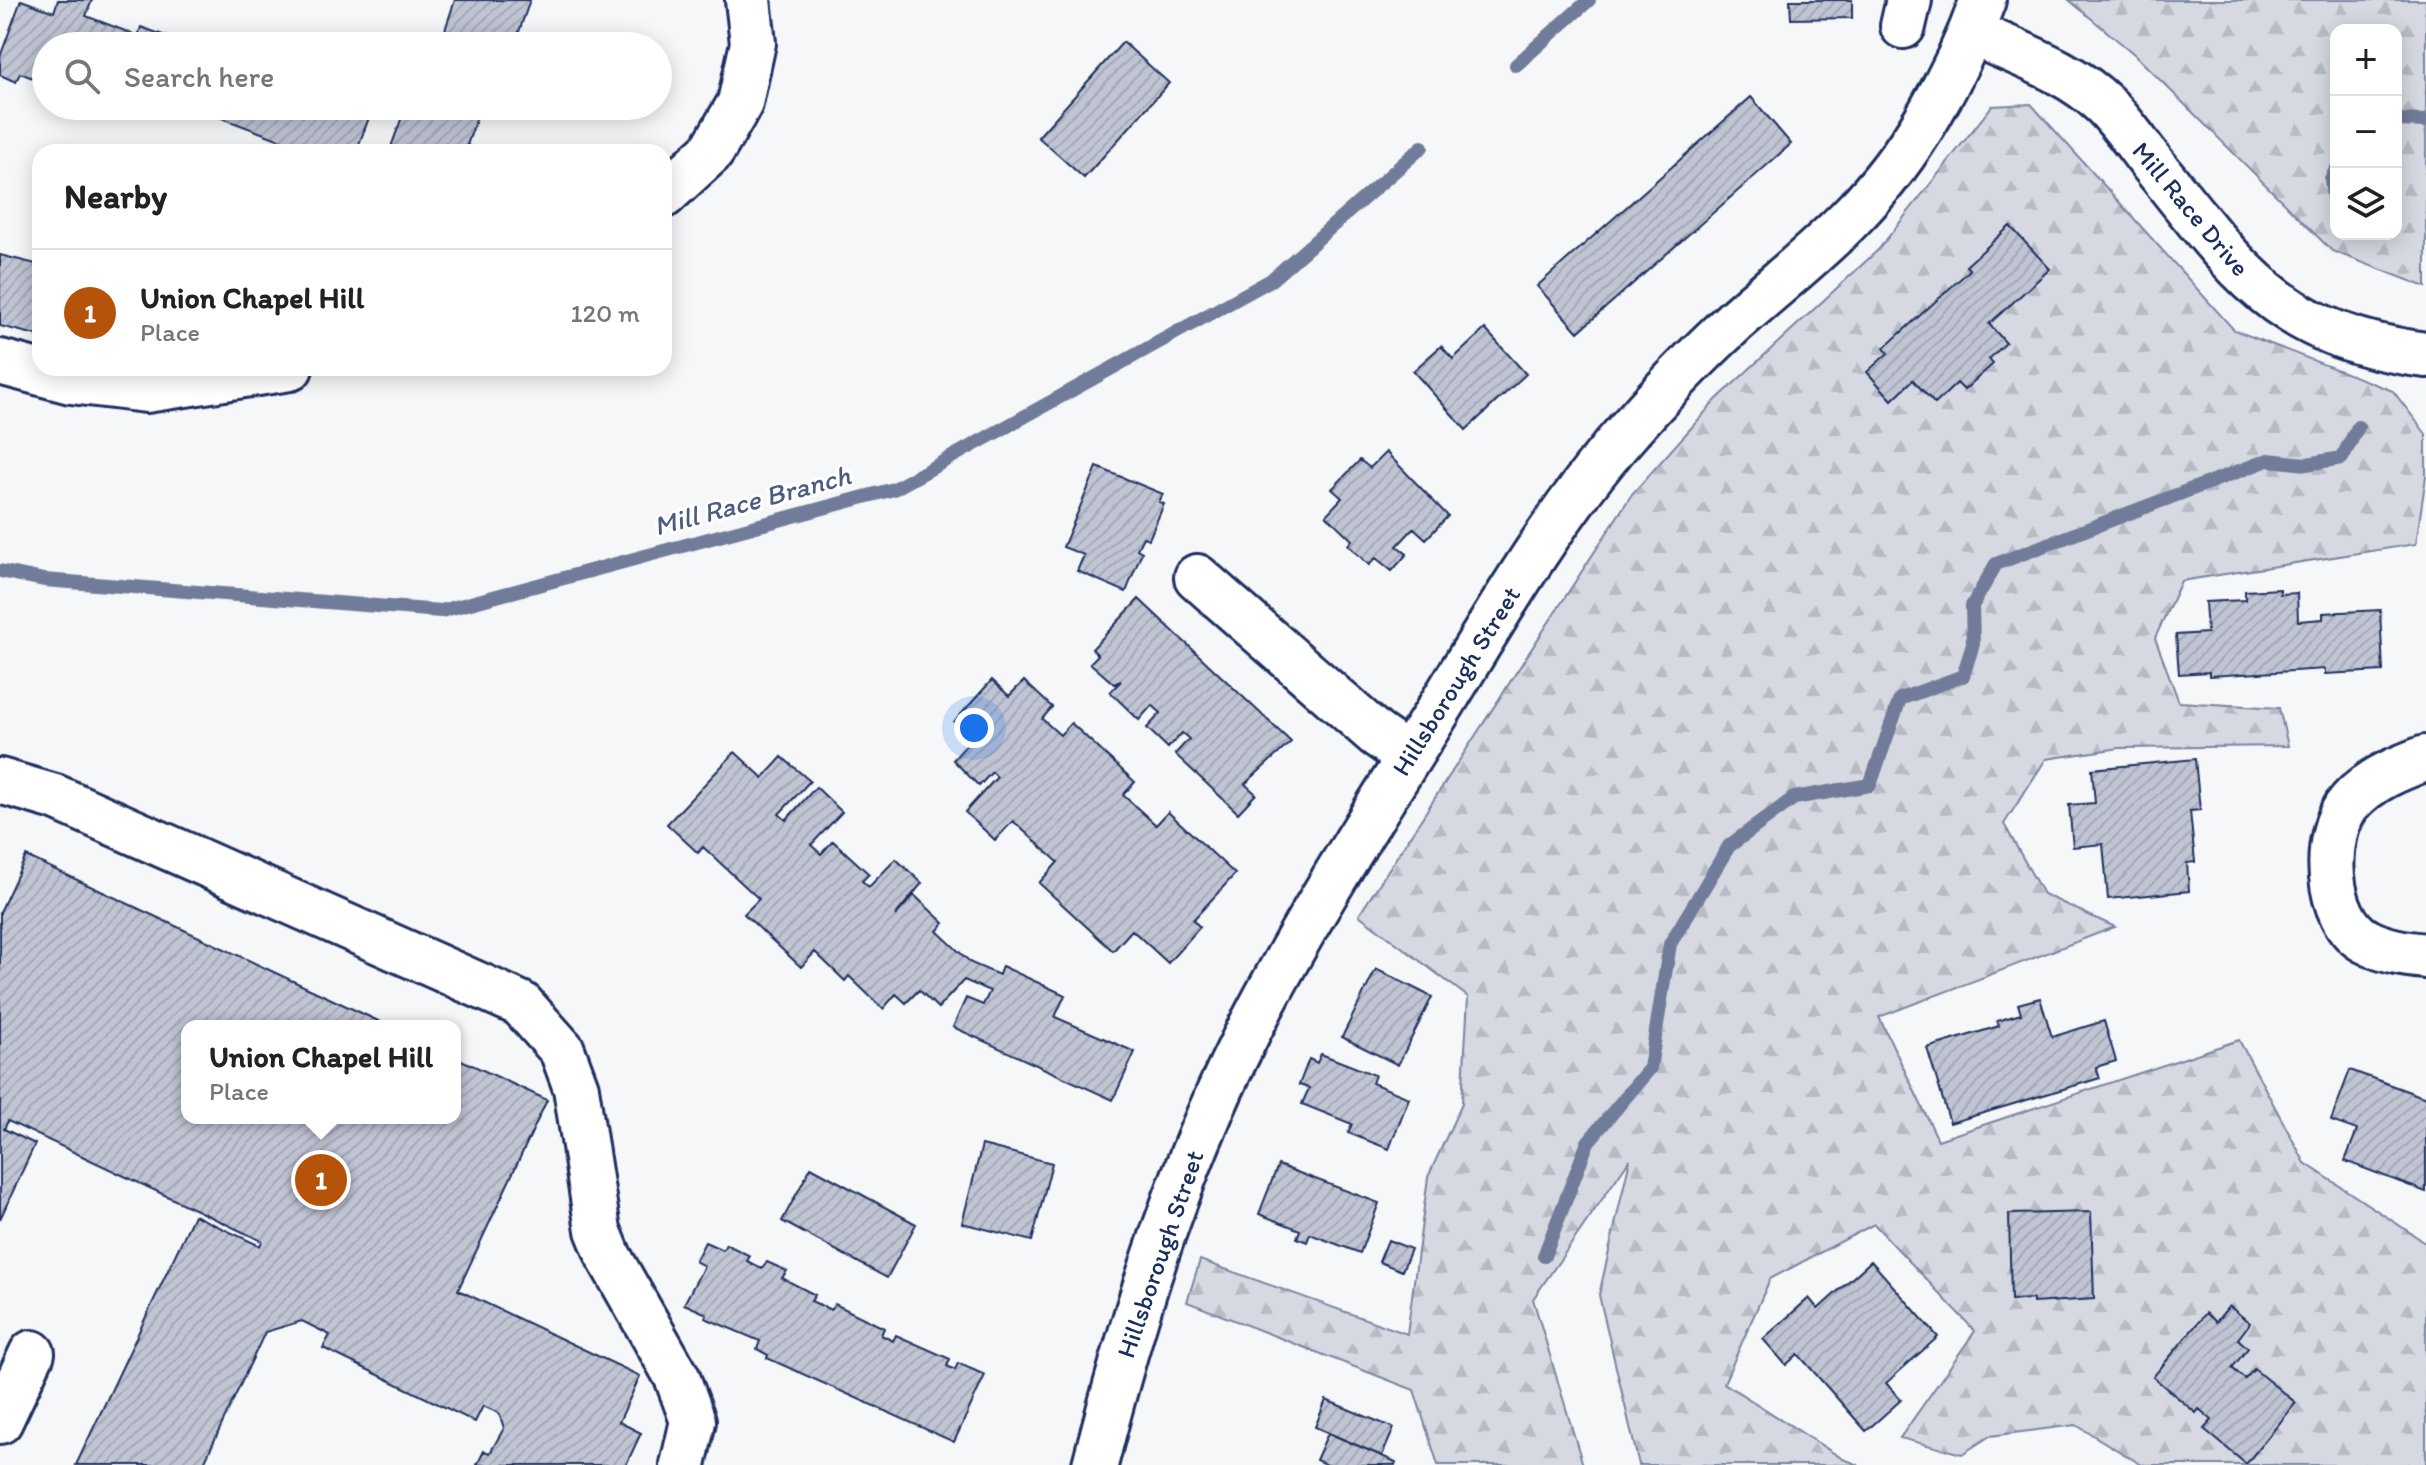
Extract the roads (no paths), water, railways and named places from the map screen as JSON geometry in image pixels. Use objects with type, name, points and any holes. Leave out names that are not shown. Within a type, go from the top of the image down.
[{"type":"street","points":[[672,188],[712,151],[740,103],[753,43],[748,0]]},
{"type":"street","name":"Mill Race Drive","points":[[1977,16],[2105,105],[2216,244],[2259,291],[2312,324],[2366,344],[2426,355]]},
{"type":"street","name":"Hillsborough Street","points":[[1095,1465],[1124,1351],[1188,1166],[1260,1008],[1409,757],[1533,558],[1614,448],[1688,367],[1853,216],[1891,171],[1924,123],[1977,16]]},
{"type":"street","points":[[0,362],[32,371]]},
{"type":"street","points":[[52,376],[146,390],[238,376]]},
{"type":"street","points":[[1197,577],[1376,734],[1409,757]]},
{"type":"street","points":[[2426,758],[2374,781],[2349,803],[2334,836],[2331,870],[2339,911],[2363,940],[2401,954],[2426,956]]},
{"type":"street","points":[[0,781],[55,797],[521,1004],[562,1050],[576,1088],[598,1230],[609,1257],[677,1377],[693,1421],[683,1465]]},
{"type":"street","points":[[0,1421],[32,1353]]},
{"type":"waterway","name":"Mill Race Branch","points":[[1516,65],[1589,0]]},
{"type":"waterway","points":[[2402,120],[2426,121]]},
{"type":"waterway","name":"Mill Race Branch","points":[[0,571],[44,580],[441,611],[894,489],[1271,280],[1422,147]]},
{"type":"waterway","points":[[1544,1256],[1588,1142],[1650,1068],[1670,944],[1729,846],[1794,798],[1870,785],[1900,699],[1963,676],[1973,644],[1972,606],[1996,564],[2268,460],[2307,464],[2342,458],[2358,427]]},
{"type":"place","name":"Union Chapel Hill","points":[[321,1180]]}]
